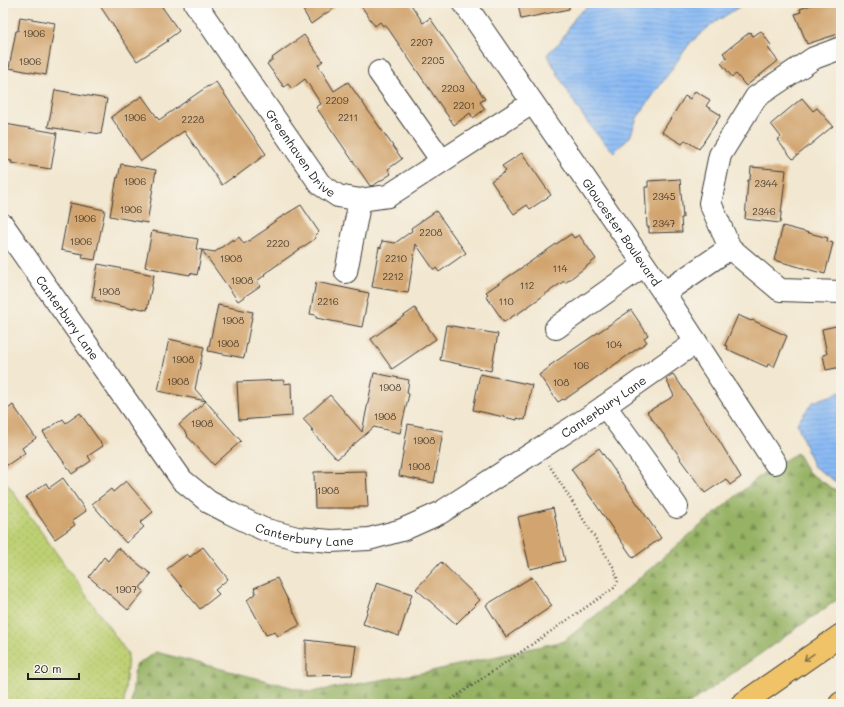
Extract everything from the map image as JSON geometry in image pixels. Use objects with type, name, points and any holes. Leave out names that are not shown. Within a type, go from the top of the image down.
[{"type":"main road","points":[[742,704],[841,636]]},
{"type":"street","name":"Greenhaven Drive","points":[[195,3],[320,184],[338,196],[360,200],[388,196],[532,103]]},
{"type":"street","name":"Gloucester Boulevard","points":[[464,3],[664,293],[775,463]]},
{"type":"street","points":[[841,48],[814,58],[756,97],[720,155],[710,203],[730,248],[780,290],[841,292]]},
{"type":"street","points":[[379,72],[442,161]]},
{"type":"street","points":[[346,272],[360,200]]},
{"type":"street","name":"Canterbury Lane","points":[[3,225],[182,480],[209,502],[263,529],[297,538],[331,541],[369,539],[402,530],[440,513],[605,406],[696,342]]},
{"type":"street","points":[[664,293],[730,248]]},
{"type":"street","points":[[556,328],[644,265]]},
{"type":"street","points":[[605,406],[677,507]]},
{"type":"path","points":[[445,704],[614,588],[618,580],[614,568],[539,449]]},
{"type":"green space","points":[[797,453],[809,473],[836,490],[841,488],[841,597],[689,704],[131,704],[135,666],[156,652],[310,692],[427,672],[564,641],[766,471]]},
{"type":"green space","points":[[3,478],[128,654],[124,704],[3,704]]},
{"type":"water","points":[[592,3],[745,3],[711,25],[690,43],[637,118],[630,137],[614,152],[603,141],[576,106],[547,54],[560,42],[576,16]]},
{"type":"water","points":[[841,392],[841,478],[836,482],[813,466],[797,423],[813,402]]},
{"type":"building","points":[[98,3],[153,3],[156,7],[160,4],[179,31],[167,40],[168,41],[137,61]]},
{"type":"building","points":[[299,3],[341,3],[311,24]]},
{"type":"building","points":[[359,3],[410,3],[423,23],[430,18],[485,99],[480,102],[485,109],[473,118],[470,113],[454,125],[385,24],[383,26],[380,22],[375,26]]},
{"type":"building","points":[[518,3],[569,3],[569,9],[521,19]]},
{"type":"building","points":[[816,3],[841,3],[841,33],[807,44],[795,14],[801,12],[800,9]]},
{"type":"building","points":[[20,17],[55,23],[46,75],[9,68]]},
{"type":"building","points":[[761,31],[771,45],[768,48],[778,61],[746,86],[736,74],[732,77],[721,63],[727,58],[723,53],[750,32],[753,36]]},
{"type":"building","points":[[304,35],[323,61],[318,65],[334,91],[348,82],[402,159],[388,169],[391,174],[374,185],[370,186],[316,107],[321,104],[305,79],[292,89],[288,84],[284,87],[267,64],[273,59],[272,58]]},
{"type":"building","points":[[216,82],[266,154],[222,185],[184,131],[141,161],[111,117],[142,96],[159,120]]},
{"type":"building","points":[[55,90],[107,99],[101,134],[48,127]]},
{"type":"building","points":[[695,91],[710,100],[706,106],[721,115],[699,149],[685,140],[682,144],[662,132],[685,96],[690,99]]},
{"type":"building","points":[[802,98],[813,111],[817,108],[833,126],[793,159],[777,140],[781,137],[771,124]]},
{"type":"building","points":[[5,124],[57,133],[51,169],[11,163],[12,161],[3,160],[3,135]]},
{"type":"building","points":[[522,153],[551,195],[530,209],[527,205],[514,214],[491,181],[506,171],[502,166]]},
{"type":"building","points":[[121,164],[156,170],[147,223],[110,216],[117,177],[118,178]]},
{"type":"building","points":[[751,167],[786,170],[780,223],[745,219],[748,180],[750,180]]},
{"type":"building","points":[[680,179],[683,218],[681,218],[682,232],[649,233],[649,227],[647,227],[645,187],[648,187],[648,181]]},
{"type":"building","points":[[70,203],[105,210],[95,260],[82,258],[83,254],[61,250]]},
{"type":"building","points":[[301,205],[319,232],[315,236],[316,238],[264,274],[265,275],[257,281],[260,286],[238,301],[202,250],[215,252],[233,239],[234,241],[239,237],[244,244],[268,228],[267,227],[278,219]]},
{"type":"building","points":[[436,211],[466,253],[439,272],[436,268],[434,270],[416,244],[408,293],[372,287],[379,247],[381,248],[382,241],[395,243],[412,231],[411,228]]},
{"type":"building","points":[[783,226],[828,238],[827,241],[833,243],[825,274],[774,260]]},
{"type":"building","points":[[152,231],[198,239],[196,249],[202,250],[197,275],[145,267]]},
{"type":"building","points":[[571,234],[574,238],[579,235],[596,259],[565,283],[564,281],[504,322],[486,296],[488,294],[486,292]]},
{"type":"building","points":[[98,264],[154,275],[147,310],[134,307],[133,309],[95,300],[95,297],[92,297]]},
{"type":"building","points":[[316,282],[369,293],[362,327],[316,318],[316,315],[310,314]]},
{"type":"building","points":[[218,305],[253,312],[244,358],[208,351]]},
{"type":"building","points":[[415,308],[436,339],[392,369],[371,339]]},
{"type":"building","points":[[631,310],[648,335],[644,338],[647,342],[564,400],[563,399],[558,402],[539,375],[550,367],[549,366]]},
{"type":"building","points":[[738,315],[787,336],[774,367],[768,364],[767,367],[727,349],[728,346],[725,345]]},
{"type":"building","points":[[446,325],[498,334],[491,371],[440,360]]},
{"type":"building","points":[[841,325],[841,367],[826,370],[823,355],[827,354],[822,329]]},
{"type":"building","points":[[169,339],[204,347],[195,389],[206,401],[158,391]]},
{"type":"building","points":[[374,373],[409,380],[407,393],[409,394],[400,433],[374,427],[337,459],[311,431],[313,430],[303,419],[330,395],[362,432]]},
{"type":"building","points":[[480,374],[532,385],[525,420],[517,418],[517,420],[473,410]]},
{"type":"building","points":[[673,374],[714,432],[741,477],[730,485],[726,479],[705,493],[647,412],[674,396],[666,379]]},
{"type":"building","points":[[284,380],[284,384],[291,383],[292,416],[239,420],[237,382]]},
{"type":"building","points":[[206,401],[241,441],[214,465],[187,436],[188,435],[179,425]]},
{"type":"building","points":[[13,405],[36,438],[22,448],[25,453],[3,468],[3,413]]},
{"type":"building","points":[[80,413],[103,446],[88,456],[91,461],[72,474],[43,432],[63,419],[66,423]]},
{"type":"building","points":[[408,424],[443,431],[434,483],[399,476]]},
{"type":"building","points":[[599,448],[661,538],[633,558],[571,469]]},
{"type":"building","points":[[366,471],[368,507],[315,508],[314,472]]},
{"type":"building","points":[[63,478],[86,511],[72,521],[75,525],[55,539],[26,497],[46,483],[49,488]]},
{"type":"building","points":[[126,481],[153,512],[140,523],[144,527],[126,543],[92,504],[111,489],[113,492]]},
{"type":"building","points":[[553,508],[565,561],[530,569],[518,517]]},
{"type":"building","points":[[203,547],[228,579],[215,590],[219,594],[200,609],[167,569],[187,554],[190,557]]},
{"type":"building","points":[[118,548],[151,574],[140,588],[144,591],[128,610],[89,577],[104,557],[108,561]]},
{"type":"building","points":[[441,562],[480,600],[456,624],[416,589]]},
{"type":"building","points":[[532,577],[552,606],[506,637],[486,605]]},
{"type":"building","points":[[277,578],[300,625],[278,636],[275,632],[266,635],[247,600],[256,593],[254,588]]},
{"type":"building","points":[[377,582],[412,594],[399,636],[363,624]]},
{"type":"building","points":[[306,640],[356,646],[352,675],[306,676]]}]
